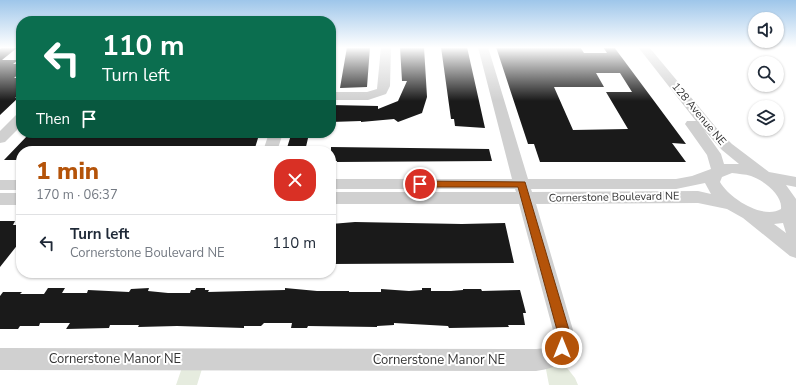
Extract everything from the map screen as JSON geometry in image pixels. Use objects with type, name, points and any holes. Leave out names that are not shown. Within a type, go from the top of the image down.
[{"type":"street","points":[[336,96],[368,96],[382,91],[384,86],[385,65]]},
{"type":"street","name":"Cornerstone Manor NE","points":[[0,359],[544,360],[556,354],[562,348],[563,330],[488,65]]},
{"type":"street","name":"128 Avenue NE","points":[[646,65],[714,154],[717,172],[712,182],[713,187],[728,203]]},
{"type":"street","name":"128 Avenue NE","points":[[658,65],[714,134],[727,147],[763,176],[785,191],[791,199],[792,208]]},
{"type":"street","points":[[0,139],[16,123]]},
{"type":"street","name":"Cornerstone Boulevard NE","points":[[336,198],[676,184],[694,181],[725,169],[739,168],[763,176]]},
{"type":"street","points":[[763,176],[796,182]]},
{"type":"street","name":"Cornerstone Boulevard NE","points":[[336,184],[682,196],[698,197],[728,203]]},
{"type":"street","points":[[0,185],[16,185]]},
{"type":"street","points":[[0,199],[16,199]]},
{"type":"street","points":[[728,203],[746,212],[796,251]]},
{"type":"street","points":[[746,212],[773,218],[780,217],[792,208],[796,238]]},
{"type":"shaded area","points":[[556,354],[575,378],[578,385],[549,385],[544,359]]},
{"type":"shaded area","points":[[185,359],[205,359],[197,385],[176,385]]},
{"type":"building","points":[[0,65],[16,65],[16,76],[14,78],[16,78],[16,100],[0,115]]},
{"type":"building","points":[[344,65],[369,65],[367,87],[340,88]]},
{"type":"building","points":[[401,65],[425,65],[427,97],[422,113],[398,122],[394,119],[361,122],[336,122],[336,105],[378,106],[378,109],[398,101],[407,81],[402,81]]},
{"type":"building","points":[[443,65],[471,65],[485,128],[455,126],[454,119],[451,119]]},
{"type":"building","points":[[502,65],[627,65],[686,144],[672,143],[686,162],[540,162],[534,144],[528,144]],"holes":[[[596,73],[620,73],[632,92],[606,92],[628,129],[573,130],[554,87],[604,87]]]},
{"type":"building","points":[[25,138],[258,138],[256,146],[17,146]]},
{"type":"building","points":[[290,138],[308,138],[306,146],[288,146]]},
{"type":"building","points":[[336,147],[489,149],[492,161],[337,162]]},
{"type":"building","points":[[16,148],[16,160],[4,160]]},
{"type":"building","points":[[0,221],[15,221],[13,225],[16,225],[16,247],[0,267]]},
{"type":"building","points":[[355,222],[462,224],[505,223],[514,263],[336,264],[336,224]]},
{"type":"building","points":[[48,288],[65,288],[62,293],[87,293],[88,290],[129,292],[131,289],[149,288],[148,291],[168,293],[190,293],[191,290],[195,290],[196,288],[205,288],[205,290],[209,290],[208,292],[285,290],[285,288],[349,292],[381,292],[381,289],[409,291],[422,290],[422,288],[431,288],[431,291],[451,291],[463,289],[481,289],[482,291],[520,290],[526,313],[523,313],[525,325],[508,325],[509,327],[449,328],[448,326],[394,323],[394,325],[377,327],[308,326],[307,328],[291,328],[292,323],[264,323],[261,326],[244,326],[244,328],[177,326],[138,327],[139,325],[110,325],[109,328],[66,329],[70,323],[40,323],[39,326],[20,326],[18,329],[0,329],[0,296],[3,292],[44,294]]},
{"type":"route","points":[[420,184],[522,184],[563,330],[562,348]]}]
